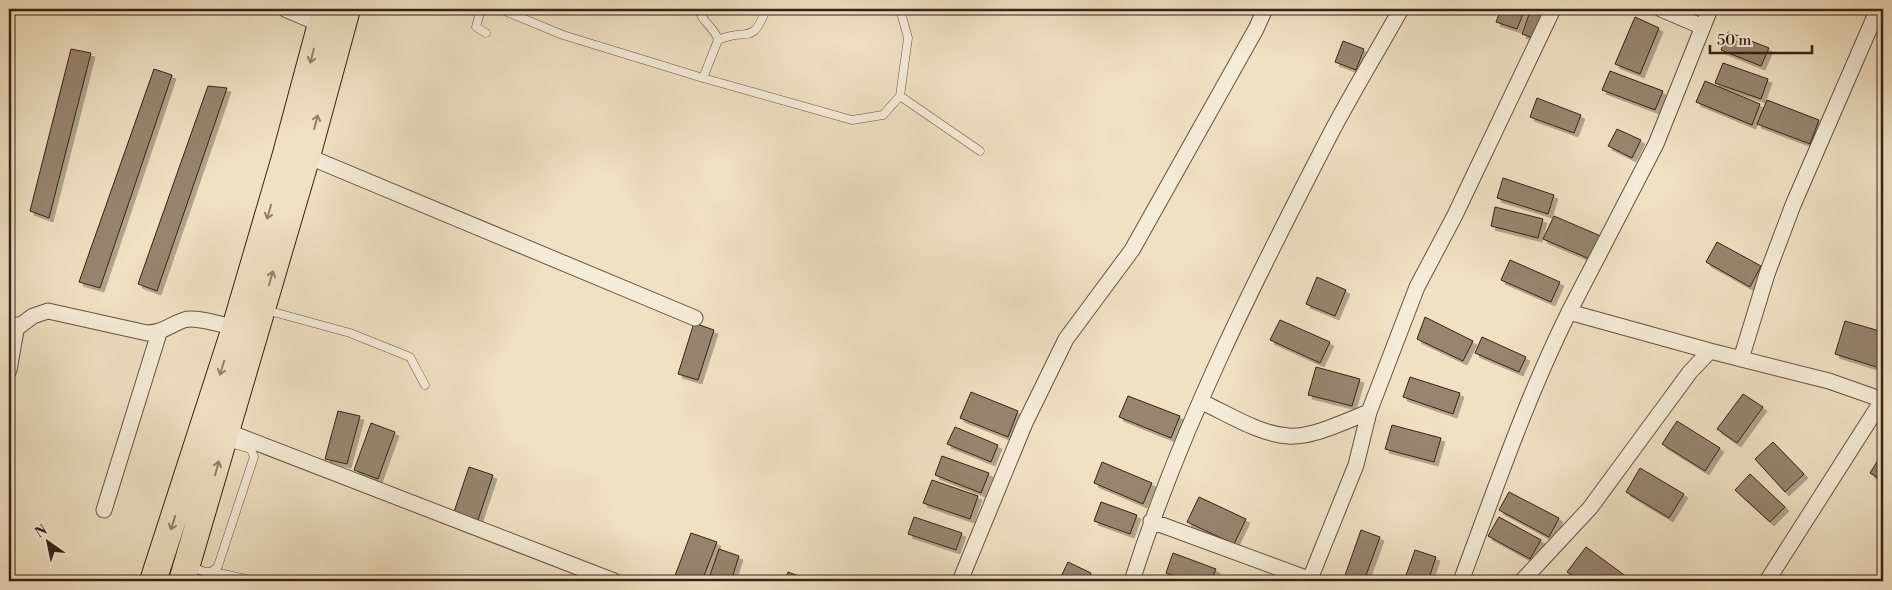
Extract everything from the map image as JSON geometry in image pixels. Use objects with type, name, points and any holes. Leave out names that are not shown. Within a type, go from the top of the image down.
[{"type":"highway","points":[[198,573],[225,436],[307,156],[347,9]]},
{"type":"highway","points":[[153,581],[235,328],[286,154],[322,16]]},
{"type":"street","points":[[284,9],[322,16]]},
{"type":"street","points":[[960,581],[1025,423],[1066,339],[1132,250],[1256,29],[1265,9]]},
{"type":"street","points":[[1132,581],[1151,521],[1231,336],[1328,139],[1400,9]]},
{"type":"street","points":[[1151,521],[1289,578],[1312,580],[1356,465],[1369,412],[1417,287],[1455,215],[1554,9]]},
{"type":"street","points":[[1661,9],[1703,27]]},
{"type":"street","points":[[1461,581],[1540,371],[1656,144],[1710,9]]},
{"type":"street","points":[[1741,359],[1767,274],[1793,205],[1878,9]]},
{"type":"street","points":[[307,156],[695,318]]},
{"type":"street","points":[[9,370],[13,330],[33,316],[48,311],[147,333],[159,333],[184,320],[192,319],[235,328]]},
{"type":"street","points":[[1569,312],[1710,352],[1829,382],[1883,400],[1767,581]]},
{"type":"street","points":[[104,510],[159,333]]},
{"type":"street","points":[[1522,581],[1590,508],[1690,372],[1710,352]]},
{"type":"street","points":[[1202,402],[1274,434],[1290,436],[1325,429],[1369,412]]},
{"type":"street","points":[[225,436],[611,581]]},
{"type":"lane","points":[[481,9],[476,26],[486,33]]},
{"type":"lane","points":[[500,9],[563,35],[703,78],[852,120],[883,115],[900,96],[908,38],[900,9]]},
{"type":"lane","points":[[699,9],[700,14],[713,29],[718,40],[703,78]]},
{"type":"lane","points":[[718,40],[753,33],[759,27],[766,9]]},
{"type":"lane","points":[[900,96],[980,151]]},
{"type":"lane","points":[[262,309],[350,333],[410,357],[425,385]]},
{"type":"lane","points":[[198,573],[218,566],[254,457],[251,449],[225,436]]},
{"type":"lane","points":[[198,573],[256,581]]},
{"type":"building","points":[[1501,9],[1525,9],[1517,29],[1496,22]]},
{"type":"building","points":[[1531,9],[1547,9],[1536,39],[1522,34]]},
{"type":"building","points":[[1635,17],[1659,28],[1640,74],[1615,64]]},
{"type":"building","points":[[1728,32],[1769,48],[1761,66],[1721,50]]},
{"type":"building","points":[[1343,41],[1364,49],[1356,70],[1335,62]]},
{"type":"building","points":[[71,49],[91,53],[49,218],[30,211]]},
{"type":"building","points":[[1723,63],[1768,79],[1761,99],[1715,83]]},
{"type":"building","points":[[154,69],[172,75],[100,288],[79,282]]},
{"type":"building","points":[[1610,71],[1663,91],[1655,110],[1602,90]]},
{"type":"building","points":[[1705,81],[1760,104],[1752,125],[1696,102]]},
{"type":"building","points":[[208,86],[227,88],[157,291],[138,284]]},
{"type":"building","points":[[1537,98],[1581,115],[1574,133],[1530,117]]},
{"type":"building","points":[[1767,100],[1819,120],[1810,144],[1757,124]]},
{"type":"building","points":[[1617,129],[1641,140],[1632,158],[1608,146]]},
{"type":"building","points":[[1503,178],[1554,195],[1548,214],[1497,198]]},
{"type":"building","points":[[1495,207],[1543,219],[1538,238],[1491,226]]},
{"type":"building","points":[[1554,216],[1603,237],[1592,260],[1543,239]]},
{"type":"building","points":[[1717,242],[1761,266],[1750,287],[1706,262]]},
{"type":"building","points":[[1510,260],[1560,282],[1551,302],[1501,280]]},
{"type":"building","points":[[1317,277],[1346,290],[1335,316],[1306,304]]},
{"type":"building","points":[[1425,317],[1473,341],[1463,361],[1417,339]]},
{"type":"building","points":[[1280,320],[1330,342],[1320,363],[1270,340]]},
{"type":"building","points":[[1845,321],[1883,332],[1883,369],[1835,354]]},
{"type":"building","points":[[694,323],[714,330],[698,380],[678,374]]},
{"type":"building","points":[[1482,337],[1526,357],[1519,372],[1475,353]]},
{"type":"building","points":[[1316,367],[1360,379],[1352,406],[1308,395]]},
{"type":"building","points":[[1410,377],[1460,393],[1453,414],[1403,397]]},
{"type":"building","points":[[971,392],[1018,411],[1008,437],[960,418]]},
{"type":"building","points":[[1743,394],[1763,407],[1737,443],[1717,429]]},
{"type":"building","points":[[1128,396],[1180,416],[1171,438],[1119,417]]},
{"type":"building","points":[[338,411],[360,416],[347,464],[325,459]]},
{"type":"building","points":[[1677,421],[1720,448],[1705,471],[1662,444]]},
{"type":"building","points":[[371,423],[395,432],[378,479],[354,470]]},
{"type":"building","points":[[1392,425],[1441,438],[1434,462],[1385,449]]},
{"type":"building","points":[[955,427],[998,445],[991,462],[947,444]]},
{"type":"building","points":[[1773,442],[1804,474],[1785,492],[1755,459]]},
{"type":"building","points":[[1883,452],[1883,481],[1870,473]]},
{"type":"building","points":[[942,456],[989,473],[981,493],[935,475]]},
{"type":"building","points":[[1102,462],[1152,483],[1143,504],[1094,483]]},
{"type":"building","points":[[469,467],[493,475],[477,523],[453,515]]},
{"type":"building","points":[[1640,468],[1684,494],[1669,518],[1626,492]]},
{"type":"building","points":[[1750,474],[1785,507],[1770,522],[1735,490]]},
{"type":"building","points":[[932,480],[978,496],[970,519],[923,503]]},
{"type":"building","points":[[1509,492],[1559,518],[1549,537],[1499,510]]},
{"type":"building","points":[[1199,497],[1246,519],[1234,544],[1187,522]]},
{"type":"building","points":[[1101,502],[1137,515],[1130,534],[1094,521]]},
{"type":"building","points":[[914,517],[962,533],[956,550],[908,534]]},
{"type":"building","points":[[1499,517],[1541,540],[1530,559],[1488,536]]},
{"type":"building","points":[[1361,530],[1380,537],[1364,581],[1343,581]]},
{"type":"building","points":[[691,533],[717,542],[702,581],[673,581]]},
{"type":"building","points":[[1586,547],[1627,577],[1624,581],[1580,581],[1567,572]]},
{"type":"building","points":[[719,549],[739,556],[731,581],[708,581]]},
{"type":"building","points":[[1415,550],[1436,557],[1428,581],[1404,581]]},
{"type":"building","points":[[1173,553],[1216,569],[1211,581],[1188,581],[1166,573]]},
{"type":"building","points":[[1068,562],[1091,573],[1087,581],[1059,581]]},
{"type":"building","points":[[788,572],[813,581],[785,581]]}]
